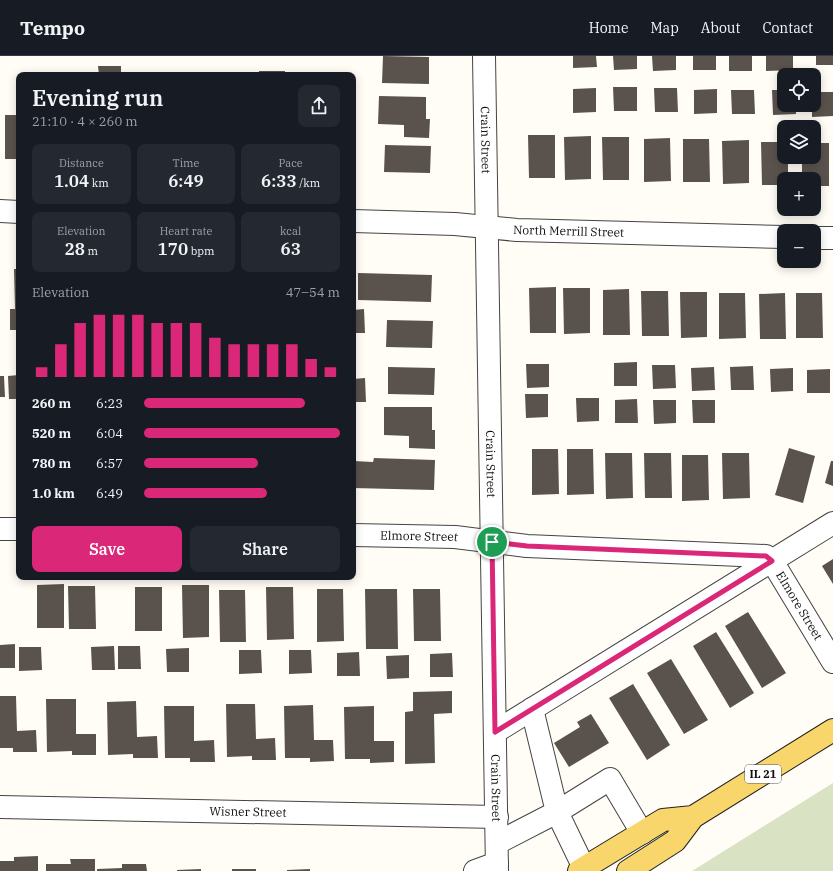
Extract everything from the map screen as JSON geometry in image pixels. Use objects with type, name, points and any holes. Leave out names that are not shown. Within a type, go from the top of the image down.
[{"type":"main road","name":"IL 21","points":[[628,871],[675,841],[693,817],[833,730]]},
{"type":"main road","name":"IL 21","points":[[582,869],[663,820],[693,817]]},
{"type":"street","name":"Crain Street","points":[[484,56],[497,859]]},
{"type":"street","points":[[0,211],[16,212]]},
{"type":"street","name":"North Merrill Street","points":[[356,221],[455,224],[517,230],[777,237]]},
{"type":"street","points":[[821,238],[833,238]]},
{"type":"street","points":[[495,732],[833,523]]},
{"type":"street","points":[[0,529],[16,529]]},
{"type":"street","name":"Elmore Street","points":[[356,535],[455,537],[527,546],[766,556],[772,561],[833,662]]},
{"type":"street","points":[[532,709],[557,812],[582,869]]},
{"type":"street","points":[[475,871],[497,859],[557,812],[610,779],[642,833]]},
{"type":"street","name":"Wisner Street","points":[[0,807],[497,818]]},
{"type":"green space","points":[[833,783],[833,871],[692,871]]},
{"type":"building","points":[[383,56],[429,57],[429,84],[382,83]]},
{"type":"building","points":[[573,56],[596,56],[597,67],[573,68]]},
{"type":"building","points":[[613,56],[637,56],[637,69],[614,70]]},
{"type":"building","points":[[652,56],[676,56],[676,70],[653,71]]},
{"type":"building","points":[[693,56],[716,56],[716,70],[693,70]]},
{"type":"building","points":[[729,56],[752,56],[752,71],[729,71]]},
{"type":"building","points":[[766,56],[793,56],[793,68],[777,68],[777,71],[766,71]]},
{"type":"building","points":[[816,56],[833,56],[833,65],[816,65]]},
{"type":"building","points":[[98,66],[121,66],[121,72],[99,72]]},
{"type":"building","points":[[259,71],[285,71],[285,72]]},
{"type":"building","points":[[613,87],[637,87],[637,111],[614,111]]},
{"type":"building","points":[[596,88],[596,112],[573,113],[573,89]]},
{"type":"building","points":[[654,88],[677,88],[678,112],[655,112]]},
{"type":"building","points":[[717,89],[717,113],[694,114],[694,90]]},
{"type":"building","points":[[731,90],[754,90],[755,114],[732,114]]},
{"type":"building","points":[[772,90],[777,90],[777,112],[796,112],[796,114],[773,115]]},
{"type":"building","points":[[821,92],[833,92],[833,116],[812,117],[812,112],[821,112]]},
{"type":"building","points":[[379,96],[426,97],[426,119],[430,119],[429,138],[404,137],[404,125],[378,124]]},
{"type":"building","points":[[5,115],[16,115],[16,159],[5,159]]},
{"type":"building","points":[[528,135],[555,135],[555,178],[529,178]]},
{"type":"building","points":[[591,136],[591,179],[565,180],[564,137]]},
{"type":"building","points":[[602,137],[629,137],[629,180],[603,180]]},
{"type":"building","points":[[670,138],[671,181],[644,182],[644,139]]},
{"type":"building","points":[[683,139],[709,139],[710,182],[683,182]]},
{"type":"building","points":[[749,140],[749,183],[723,184],[722,141]]},
{"type":"building","points":[[761,142],[777,142],[777,164],[788,164],[788,172],[777,172],[777,185],[762,185]]},
{"type":"building","points":[[821,143],[829,143],[829,186],[821,186],[821,172],[802,172],[802,164],[821,164]]},
{"type":"building","points":[[385,145],[431,146],[430,173],[384,172]]},
{"type":"building","points":[[14,269],[16,269],[16,330],[10,330],[10,309],[15,309]]},
{"type":"building","points":[[358,273],[432,275],[431,302],[358,300]]},
{"type":"building","points":[[556,287],[556,333],[530,333],[529,288]]},
{"type":"building","points":[[563,288],[590,288],[590,333],[564,334]]},
{"type":"building","points":[[629,289],[630,335],[603,335],[603,290]]},
{"type":"building","points":[[641,291],[668,291],[669,336],[642,336]]},
{"type":"building","points":[[680,292],[707,292],[707,337],[681,338]]},
{"type":"building","points":[[719,293],[745,293],[746,338],[719,339]]},
{"type":"building","points":[[785,293],[786,339],[760,339],[759,294]]},
{"type":"building","points":[[796,293],[822,293],[823,338],[796,338]]},
{"type":"building","points":[[364,309],[365,333],[356,333],[356,310]]},
{"type":"building","points":[[387,320],[433,321],[432,348],[386,347]]},
{"type":"building","points":[[637,362],[637,386],[614,386],[614,363]]},
{"type":"building","points":[[526,364],[549,364],[549,387],[527,388]]},
{"type":"building","points":[[652,365],[675,365],[676,388],[653,389]]},
{"type":"building","points":[[753,366],[754,390],[731,390],[730,367]]},
{"type":"building","points":[[388,367],[435,368],[434,395],[388,394]]},
{"type":"building","points":[[714,367],[715,390],[692,391],[691,368]]},
{"type":"building","points":[[793,368],[793,391],[771,392],[770,369]]},
{"type":"building","points":[[830,369],[830,393],[807,393],[807,370]]},
{"type":"building","points":[[16,375],[16,399],[9,399],[8,376]]},
{"type":"building","points":[[0,376],[4,376],[5,397],[0,397]]},
{"type":"building","points":[[365,378],[366,402],[356,402],[356,379]]},
{"type":"building","points":[[525,394],[548,394],[548,417],[526,418]]},
{"type":"building","points":[[576,398],[599,398],[599,421],[577,422]]},
{"type":"building","points":[[637,399],[638,423],[615,423],[615,400]]},
{"type":"building","points":[[653,400],[676,400],[676,423],[654,424]]},
{"type":"building","points":[[692,400],[715,400],[715,423],[693,423]]},
{"type":"building","points":[[384,407],[432,407],[432,430],[435,430],[435,449],[409,448],[409,436],[384,435]]},
{"type":"building","points":[[789,448],[815,456],[803,503],[775,495]]},
{"type":"building","points":[[532,449],[558,449],[559,494],[532,495]]},
{"type":"building","points":[[567,449],[593,449],[594,494],[567,495]]},
{"type":"building","points":[[605,453],[632,453],[633,498],[606,499]]},
{"type":"building","points":[[644,453],[671,453],[672,498],[645,498]]},
{"type":"building","points":[[722,453],[749,453],[750,498],[723,499]]},
{"type":"building","points":[[682,455],[708,455],[709,500],[682,501]]},
{"type":"building","points":[[374,458],[435,460],[434,490],[356,488],[356,461],[373,462]]},
{"type":"building","points":[[831,461],[833,461],[833,486],[825,483]]},
{"type":"building","points":[[833,559],[833,584],[822,566]]},
{"type":"building","points":[[64,584],[64,628],[37,628],[37,585]]},
{"type":"building","points":[[182,585],[209,585],[209,637],[183,638]]},
{"type":"building","points":[[68,586],[95,586],[96,629],[69,629]]},
{"type":"building","points":[[135,587],[162,587],[162,631],[135,631]]},
{"type":"building","points":[[266,587],[293,587],[294,639],[267,640]]},
{"type":"building","points":[[317,589],[343,589],[344,641],[317,642]]},
{"type":"building","points":[[365,589],[397,589],[398,649],[366,649]]},
{"type":"building","points":[[413,589],[440,589],[441,641],[414,641]]},
{"type":"building","points":[[219,590],[245,590],[246,642],[220,642]]},
{"type":"building","points":[[748,612],[786,673],[762,688],[725,626]]},
{"type":"building","points":[[716,632],[754,693],[730,708],[693,646]]},
{"type":"building","points":[[15,644],[15,668],[0,668],[0,645]]},
{"type":"building","points":[[114,646],[115,670],[92,670],[91,647]]},
{"type":"building","points":[[118,646],[140,646],[141,669],[118,669]]},
{"type":"building","points":[[19,647],[41,647],[42,670],[19,671]]},
{"type":"building","points":[[189,648],[189,672],[167,672],[166,649]]},
{"type":"building","points":[[239,650],[261,650],[262,673],[239,674]]},
{"type":"building","points":[[289,650],[311,650],[312,673],[289,674]]},
{"type":"building","points":[[359,652],[360,676],[337,676],[337,653]]},
{"type":"building","points":[[452,653],[453,677],[430,677],[430,654]]},
{"type":"building","points":[[409,655],[409,678],[387,679],[386,656]]},
{"type":"building","points":[[671,659],[708,720],[684,734],[647,673]]},
{"type":"building","points":[[633,684],[670,745],[647,760],[609,698]]},
{"type":"building","points":[[452,691],[452,713],[434,714],[435,763],[405,764],[405,712],[413,711],[413,692]]},
{"type":"building","points":[[0,696],[16,696],[17,731],[36,730],[37,752],[13,752],[13,748],[0,748]]},
{"type":"building","points":[[46,699],[76,699],[76,734],[96,734],[96,755],[72,755],[72,751],[47,752]]},
{"type":"building","points":[[136,701],[137,737],[157,736],[158,758],[133,758],[133,754],[108,755],[107,702]]},
{"type":"building","points":[[226,704],[255,704],[256,739],[275,738],[276,760],[252,760],[252,756],[227,757]]},
{"type":"building","points":[[313,705],[314,740],[333,740],[334,761],[310,762],[310,758],[285,758],[284,706]]},
{"type":"building","points":[[164,706],[194,706],[194,741],[214,740],[215,762],[190,762],[190,758],[165,758]]},
{"type":"building","points":[[374,706],[374,741],[394,741],[394,762],[370,763],[370,759],[345,759],[344,707]]},
{"type":"building","points":[[591,714],[609,743],[569,767],[554,743],[580,727],[577,722]]},
{"type":"building","points":[[38,856],[38,871],[0,871],[0,861],[14,861],[14,857]]},
{"type":"building","points":[[70,859],[95,859],[95,871],[46,871],[46,864],[71,864]]},
{"type":"building","points":[[122,864],[146,864],[147,871],[97,871],[97,869],[122,868]]},
{"type":"building","points":[[201,869],[201,871],[177,871],[177,870]]},
{"type":"building","points":[[232,869],[256,869],[256,871],[232,871]]},
{"type":"building","points":[[310,869],[310,871],[287,871],[287,870]]},
{"type":"route","points":[[492,542],[527,546],[766,556],[772,561],[495,732],[492,542]]}]
